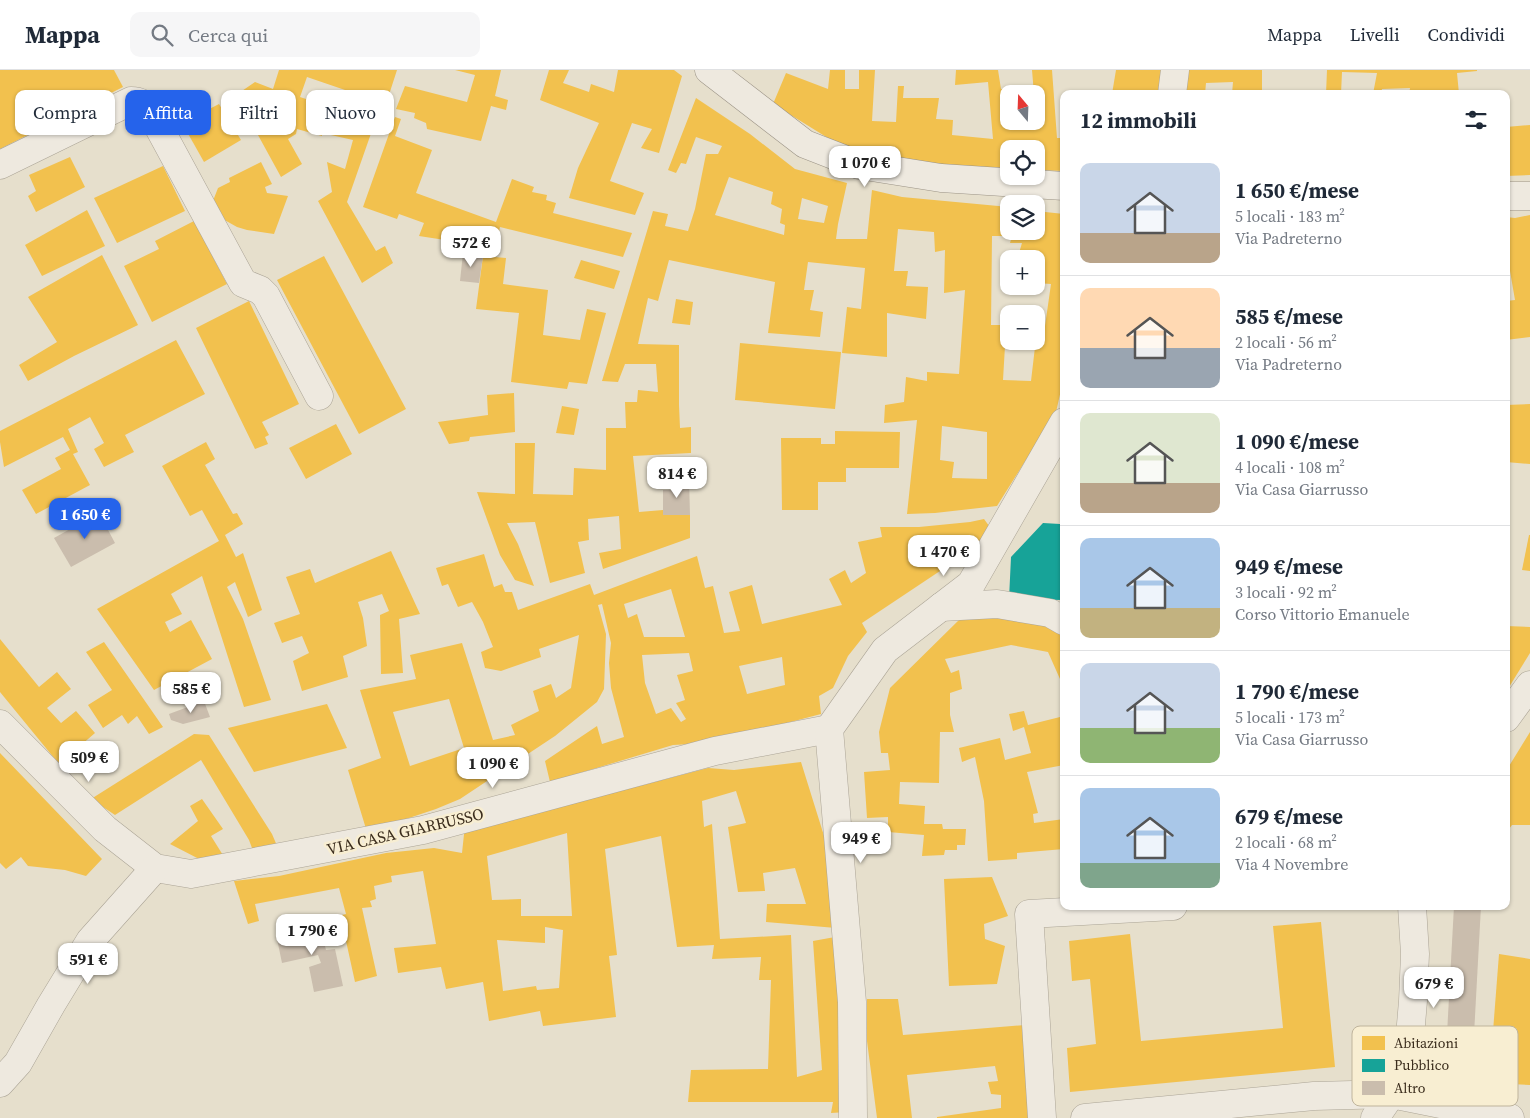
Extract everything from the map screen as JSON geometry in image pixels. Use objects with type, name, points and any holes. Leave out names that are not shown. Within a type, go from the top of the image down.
[{"type":"street","points":[[709,70],[806,144],[859,165],[941,178],[1060,186]]},
{"type":"street","points":[[1172,90],[1175,70]]},
{"type":"street","points":[[0,164],[130,101],[138,101],[144,104],[150,111],[243,283],[260,290],[266,296],[319,396]]},
{"type":"street","points":[[1510,196],[1530,196]]},
{"type":"street","points":[[853,1118],[852,1002],[828,730],[885,650],[971,584],[1060,429]]},
{"type":"street","points":[[941,607],[997,604],[1050,614],[1060,619]]},
{"type":"street","points":[[1510,712],[1530,685]]},
{"type":"street","points":[[0,724],[106,829],[155,868],[90,941],[18,1063],[0,1083]]},
{"type":"street","name":"VIA CASA GIARRUSSO","points":[[155,868],[191,874],[424,830],[715,751],[828,730]]},
{"type":"street","points":[[1042,1118],[1029,914],[1101,910]]},
{"type":"street","points":[[1411,1026],[1415,954],[1412,910]]},
{"type":"street","points":[[1085,1118],[1314,1096],[1352,1095]]},
{"type":"street","points":[[1375,1118],[1383,1106]]},
{"type":"street","points":[[1450,1106],[1510,1118]]},
{"type":"building: Abitazioni","points":[[0,70],[114,70],[123,87],[115,91],[15,90],[15,135],[28,135],[0,149]]},
{"type":"building: Abitazioni","points":[[279,70],[397,70],[391,90],[345,90],[307,77],[300,97],[306,99],[306,132],[297,129],[296,134],[296,90],[243,90],[255,82],[273,89]]},
{"type":"building: Abitazioni","points":[[455,70],[501,70],[495,96],[508,100],[506,110],[491,106],[481,141],[427,129],[426,123],[414,118],[415,113],[396,109],[405,86],[467,102],[475,75]]},
{"type":"building: Abitazioni","points":[[549,70],[569,70],[563,83],[589,92],[591,84],[614,92],[618,70],[674,70],[682,76],[659,153],[641,148],[652,129],[632,123],[610,181],[644,193],[635,215],[569,198],[578,168],[599,123],[540,100]]},
{"type":"building: Abitazioni","points":[[830,70],[845,70],[845,89],[859,89],[859,70],[875,70],[872,121],[896,122],[898,86],[904,86],[903,98],[939,98],[936,119],[953,120],[952,135],[993,139],[988,82],[955,85],[956,70],[998,70],[1000,85],[1000,130],[1045,130],[1045,85],[1033,85],[1032,70],[1052,70],[1057,138],[1060,138],[1060,171],[1045,170],[1045,140],[1000,140],[1000,168],[896,162],[836,143],[773,104],[786,73],[828,89]]},
{"type":"building: Abitazioni","points":[[1116,70],[1164,70],[1161,90],[1113,90]]},
{"type":"building: Abitazioni","points":[[1187,70],[1262,70],[1262,90],[1232,90],[1233,82],[1206,83],[1205,90],[1184,90]]},
{"type":"building: Abitazioni","points":[[1327,70],[1477,70],[1457,73],[1459,90],[1410,90],[1410,88],[1374,90],[1377,73],[1342,72],[1341,90],[1326,90]]},
{"type":"building: Abitazioni","points":[[696,98],[750,134],[795,169],[847,183],[836,239],[867,239],[872,190],[902,197],[1000,206],[1000,236],[992,236],[991,325],[1000,325],[1000,350],[1005,350],[1003,380],[1031,381],[1035,350],[1045,350],[1045,326],[1051,284],[1045,284],[1045,250],[1020,250],[1022,243],[1010,243],[1011,240],[1045,240],[1045,212],[1060,214],[1060,394],[1056,412],[997,506],[907,514],[917,420],[884,423],[885,405],[904,402],[906,377],[927,381],[927,372],[959,374],[965,290],[944,293],[945,250],[935,252],[934,232],[898,229],[894,271],[908,271],[906,286],[928,287],[926,319],[887,313],[887,357],[842,353],[847,307],[861,309],[865,268],[808,262],[804,290],[814,290],[810,310],[823,312],[820,337],[768,333],[775,282],[669,260],[658,301],[648,298],[638,344],[679,345],[680,428],[691,427],[691,453],[633,456],[639,512],[663,510],[663,515],[690,515],[690,538],[603,569],[599,553],[621,549],[619,516],[588,519],[589,540],[578,542],[585,573],[550,583],[535,522],[507,523],[518,544],[534,586],[515,580],[500,555],[477,492],[515,494],[515,443],[535,443],[533,494],[573,495],[574,468],[606,470],[606,428],[626,428],[625,402],[637,402],[638,390],[658,392],[656,364],[625,364],[618,382],[602,381],[653,211],[668,214],[665,226],[688,231],[695,209],[706,154],[718,154],[722,146],[696,137],[686,164],[681,163],[676,173],[668,170]],"holes":[[[729,177],[773,192],[771,204],[782,209],[780,223],[785,225],[784,235],[715,215]],[[802,198],[828,206],[824,223],[798,219]],[[942,426],[987,432],[987,479],[952,478],[954,462],[940,460]]]},
{"type":"building: Abitazioni","points":[[219,104],[221,107],[221,135],[238,135],[241,140],[204,162],[189,135],[211,135],[211,108]]},
{"type":"building: Abitazioni","points":[[395,117],[401,119],[395,136],[432,150],[416,193],[496,222],[512,179],[534,187],[532,192],[547,195],[546,200],[556,203],[553,213],[632,233],[623,257],[500,227],[496,244],[447,233],[445,240],[419,236],[424,223],[399,214],[397,219],[363,207],[389,135],[394,135]]},
{"type":"building: Abitazioni","points":[[1530,125],[1530,175],[1510,176],[1510,127]]},
{"type":"building: Abitazioni","points":[[258,135],[294,135],[288,139],[302,164],[281,177]]},
{"type":"building: Abitazioni","points":[[331,135],[370,135],[347,202],[376,251],[385,246],[393,263],[362,283],[318,201],[332,192],[327,162],[345,169],[353,140]]},
{"type":"building: Abitazioni","points":[[70,157],[85,187],[36,212],[28,196],[36,191],[29,175]]},
{"type":"building: Abitazioni","points":[[261,162],[272,184],[265,187],[267,193],[288,196],[274,234],[237,227],[221,218],[211,206],[218,188],[230,182],[229,178]]},
{"type":"building: Abitazioni","points":[[163,166],[185,211],[117,243],[94,198]]},
{"type":"building: Abitazioni","points":[[87,210],[105,246],[42,276],[25,245]]},
{"type":"building: Abitazioni","points":[[1530,215],[1530,337],[1510,340],[1510,301],[1515,300],[1510,271],[1510,217]]},
{"type":"building: Abitazioni","points":[[194,221],[227,284],[152,322],[124,266],[159,249],[155,241]]},
{"type":"building: Abitazioni","points":[[102,255],[138,325],[28,381],[19,365],[57,342],[28,297]]},
{"type":"building: Abitazioni","points":[[324,256],[406,409],[359,434],[277,280]]},
{"type":"building: Abitazioni","points":[[483,256],[506,258],[503,284],[548,290],[543,335],[580,340],[587,309],[606,313],[587,384],[569,382],[567,389],[511,382],[519,313],[476,309]]},
{"type":"building: Abitazioni","points":[[581,260],[620,271],[614,289],[574,278]]},
{"type":"building: Abitazioni","points":[[676,299],[693,302],[690,325],[672,323]]},
{"type":"building: Abitazioni","points":[[249,301],[299,404],[262,422],[269,435],[265,437],[268,444],[255,449],[196,328]]},
{"type":"building: Abitazioni","points":[[176,340],[205,394],[125,435],[134,452],[104,467],[94,449],[104,443],[90,417],[68,429],[78,452],[73,454],[90,485],[36,514],[22,490],[61,469],[55,458],[70,450],[63,437],[4,467],[0,431]]},
{"type":"building: Abitazioni","points":[[740,343],[841,352],[835,409],[735,400]]},
{"type":"building: Abitazioni","points":[[514,393],[515,432],[470,437],[469,441],[449,444],[438,422],[488,415],[487,395]]},
{"type":"building: Abitazioni","points":[[1530,404],[1530,464],[1510,462],[1510,405]]},
{"type":"building: Abitazioni","points":[[562,406],[579,409],[574,435],[556,433]]},
{"type":"building: Abitazioni","points":[[336,424],[352,454],[306,479],[289,448]]},
{"type":"building: Abitazioni","points":[[835,431],[900,432],[899,468],[846,468],[846,482],[818,482],[818,510],[782,510],[781,438],[821,438],[821,444],[835,444]]},
{"type":"building: Abitazioni","points":[[206,442],[215,459],[205,465],[233,514],[237,513],[243,524],[225,535],[236,557],[243,553],[262,610],[248,617],[235,582],[227,587],[243,619],[271,700],[244,707],[202,576],[171,594],[182,614],[165,622],[170,632],[191,620],[212,659],[154,690],[97,609],[219,541],[202,510],[190,516],[162,466]]},
{"type":"building: Abitazioni","points":[[984,519],[992,530],[982,543],[862,623],[867,632],[848,656],[833,688],[819,696],[821,714],[710,743],[673,745],[550,782],[545,761],[597,726],[602,744],[624,737],[611,688],[609,663],[611,643],[602,604],[598,605],[606,634],[604,689],[597,702],[555,736],[460,799],[367,832],[348,770],[381,758],[360,690],[416,679],[410,655],[462,643],[493,740],[515,735],[511,725],[539,711],[533,691],[551,684],[556,698],[571,688],[579,635],[539,649],[541,657],[501,671],[485,668],[481,652],[493,647],[483,622],[472,602],[458,607],[448,584],[442,586],[436,568],[484,554],[494,587],[502,584],[505,592],[512,592],[518,610],[590,584],[594,595],[697,556],[705,588],[713,586],[724,633],[740,631],[729,592],[752,585],[762,624],[842,605],[829,579],[845,570],[851,583],[866,573],[858,542],[882,537],[880,527],[919,527]],"holes":[[[671,589],[685,637],[644,637],[637,614],[628,618],[624,604]],[[689,653],[693,671],[677,675],[685,700],[676,703],[686,719],[681,722],[671,708],[656,714],[645,683],[642,655]],[[782,657],[785,685],[747,694],[739,666]],[[449,699],[464,748],[410,766],[393,712]]]},
{"type":"building: Abitazioni","points":[[1530,535],[1530,571],[1522,570]]},
{"type":"building: Abitazioni","points":[[391,551],[420,614],[399,619],[403,673],[381,674],[380,615],[389,611],[382,594],[358,602],[363,618],[367,646],[343,656],[348,677],[302,691],[293,661],[309,653],[302,636],[282,643],[274,623],[300,614],[286,577],[310,569],[315,583]]},
{"type":"building: Abitazioni","points":[[992,610],[1060,630],[1060,679],[1048,652],[1011,645],[945,659],[951,673],[959,670],[962,689],[950,693],[950,715],[954,732],[940,732],[939,783],[900,782],[899,804],[925,806],[924,824],[942,824],[943,829],[966,829],[965,845],[957,845],[957,850],[945,850],[944,855],[922,856],[924,835],[888,832],[888,817],[867,818],[864,772],[890,770],[888,753],[881,753],[879,732],[890,688],[960,619]]},
{"type":"building: Abitazioni","points":[[1510,626],[1530,627],[1530,653],[1510,686]]},
{"type":"building: Abitazioni","points":[[0,639],[39,687],[57,672],[71,689],[47,708],[61,723],[76,711],[95,733],[59,764],[0,692]]},
{"type":"building: Abitazioni","points":[[104,642],[163,727],[149,734],[137,716],[128,724],[122,715],[103,728],[88,705],[112,690],[86,652]]},
{"type":"building: Abitazioni","points":[[327,704],[347,748],[254,772],[228,728]]},
{"type":"building: Abitazioni","points":[[1024,711],[1028,725],[1060,717],[1060,766],[1027,772],[1038,813],[1033,814],[1034,823],[1060,820],[1060,849],[1017,853],[1017,859],[988,861],[984,801],[975,757],[962,762],[959,748],[1000,738],[1005,760],[1031,753],[1024,727],[1013,731],[1009,714]]},
{"type":"building: Abitazioni","points":[[1530,732],[1530,825],[1512,825],[1510,828],[1510,764]]},
{"type":"building: Abitazioni","points":[[194,734],[209,735],[272,834],[278,848],[255,856],[249,840],[201,760],[115,815],[91,799]]},
{"type":"building: Abitazioni","points":[[0,753],[102,859],[86,876],[65,870],[28,866],[21,857],[6,869],[0,863]]},
{"type":"building: Abitazioni","points":[[801,762],[825,839],[836,928],[766,922],[767,904],[806,904],[795,868],[763,873],[765,891],[738,892],[728,827],[746,823],[736,791],[702,801],[704,827],[712,824],[720,939],[791,935],[797,1077],[822,1070],[813,941],[835,937],[847,1112],[831,1113],[833,1102],[688,1102],[691,1070],[768,1069],[771,980],[759,980],[761,957],[712,959],[714,945],[677,947],[661,836],[605,849],[617,955],[609,956],[616,1017],[543,1026],[540,1011],[489,1021],[483,982],[446,989],[441,967],[398,973],[394,948],[436,944],[423,871],[391,876],[392,882],[374,886],[376,899],[370,901],[372,907],[362,908],[377,976],[355,982],[346,941],[329,944],[323,920],[346,914],[339,888],[255,904],[259,921],[248,924],[234,881],[279,876],[386,853],[434,848],[462,853],[465,825],[497,823],[708,768],[734,770]],"holes":[[[567,833],[572,916],[521,916],[521,899],[492,900],[487,856]],[[545,927],[563,930],[559,988],[537,990],[536,986],[503,991],[497,940],[545,943]]]},
{"type":"building: Abitazioni","points":[[202,799],[223,829],[211,836],[226,860],[203,861],[170,844],[198,821],[190,806]]},
{"type":"building: Abitazioni","points":[[992,877],[1008,916],[984,924],[985,939],[1005,946],[997,984],[949,986],[944,879]]},
{"type":"building: Abitazioni","points":[[1321,922],[1335,1067],[1070,1092],[1067,1048],[1096,1044],[1090,979],[1072,981],[1069,941],[1130,934],[1141,1041],[1283,1028],[1273,926]]},
{"type":"building: Abitazioni","points":[[1499,954],[1530,959],[1530,1085],[1518,1084],[1518,1026],[1493,1026]]},
{"type":"building: Abitazioni","points":[[867,999],[898,999],[903,1035],[1025,1025],[1037,1118],[937,1118],[1001,1108],[1001,1095],[991,1094],[988,1082],[998,1081],[995,1066],[907,1075],[912,1118],[877,1118],[867,1041]]},
{"type":"building: Pubblico","points":[[1043,523],[1060,524],[1060,600],[1009,599],[1011,557]]},
{"type":"building: Altro","points":[[463,253],[483,256],[479,283],[460,281]]},
{"type":"building: Altro","points":[[674,478],[689,478],[690,515],[663,515],[663,490],[675,490]]},
{"type":"building: Altro","points":[[99,513],[115,543],[71,567],[54,538]]},
{"type":"building: Altro","points":[[204,701],[210,717],[183,724],[171,720],[169,714]]},
{"type":"building: Altro","points":[[1454,910],[1481,910],[1474,1026],[1447,1026]]},
{"type":"building: Altro","points":[[320,926],[326,950],[335,949],[343,986],[314,992],[309,967],[321,963],[318,955],[282,963],[276,934]]}]
